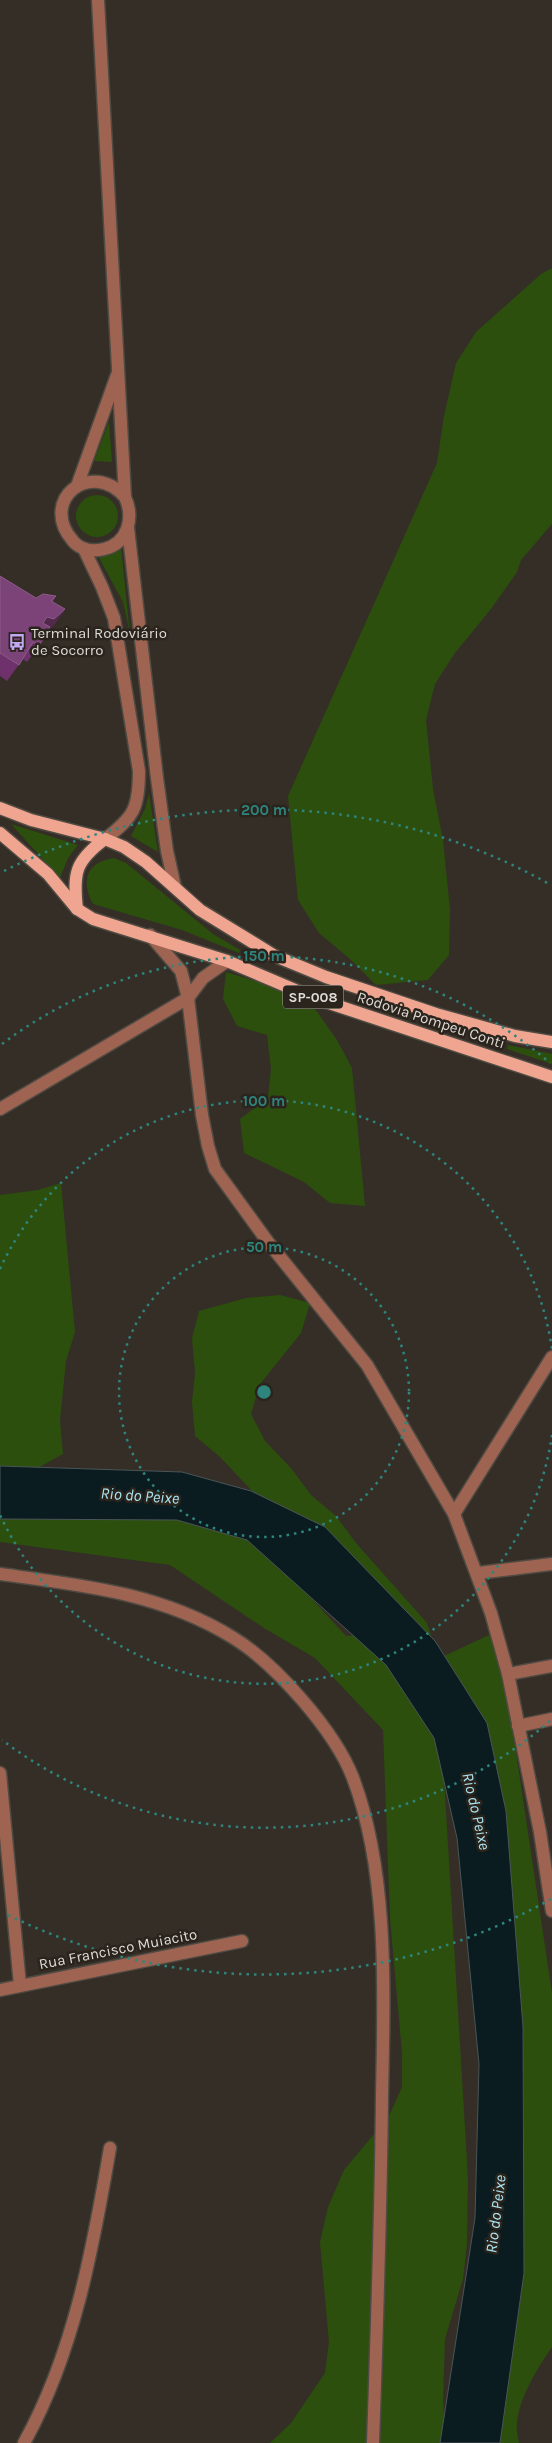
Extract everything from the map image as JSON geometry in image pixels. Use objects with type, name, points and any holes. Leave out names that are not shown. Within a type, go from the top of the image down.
[{"type":"main road","name":"SP-008","points":[[0,808],[31,820],[105,839]]},
{"type":"main road","name":"SP-008","points":[[0,833],[48,874],[77,909]]},
{"type":"main road","name":"Rodovia Pompeu Conti","points":[[105,839],[124,847],[146,862],[200,910],[274,956],[326,977],[436,1014],[515,1036],[552,1042]]},
{"type":"main road","points":[[77,909],[74,885],[79,863],[91,849],[105,839]]},
{"type":"main road","name":"Rodovia Pompeu Conti","points":[[77,909],[112,926],[150,935],[227,961],[314,998],[552,1078]]},
{"type":"street","points":[[98,0],[125,497],[131,518],[121,540],[110,548],[98,551],[84,549],[76,544],[65,532],[60,516],[62,504],[68,493],[77,486],[88,481],[104,482],[118,489],[125,497]]},
{"type":"street","points":[[77,486],[119,368]]},
{"type":"street","points":[[128,528],[157,778],[167,851],[175,887]]},
{"type":"street","points":[[84,549],[114,618],[139,771],[139,793],[135,807],[126,822],[105,839]]},
{"type":"street","points":[[150,935],[181,971],[188,998],[202,1115],[208,1146],[215,1168],[268,1242],[368,1365],[454,1514],[478,1573],[508,1674],[540,1832],[552,1911]]},
{"type":"street","points":[[0,1110],[188,998],[203,978],[227,961]]},
{"type":"street","points":[[454,1514],[552,1357]]},
{"type":"street","points":[[478,1573],[552,1564]]},
{"type":"street","points":[[0,1574],[83,1585],[145,1598],[187,1612],[235,1638],[289,1684],[325,1729],[352,1775],[367,1822],[376,1868],[384,1992],[380,2248],[373,2443]]},
{"type":"street","points":[[508,1674],[552,1666]]},
{"type":"street","points":[[518,1726],[552,1720]]},
{"type":"street","points":[[0,1773],[20,1985]]},
{"type":"street","name":"Rua Francisco Muiacito","points":[[0,1990],[242,1941]]},
{"type":"street","points":[[24,2443],[41,2413],[73,2320],[92,2254],[110,2148]]},
{"type":"green space","points":[[552,268],[552,524],[521,560],[517,572],[491,609],[455,653],[435,684],[426,720],[433,789],[443,840],[450,909],[449,955],[428,980],[376,985],[350,959],[319,933],[298,900],[288,796],[437,463],[444,416],[456,363],[476,332],[541,274]]},
{"type":"green space","points":[[109,422],[112,462],[94,461]]},
{"type":"green space","points":[[101,495],[109,498],[115,504],[118,516],[115,528],[109,534],[93,537],[85,534],[79,528],[76,512],[79,504],[85,498]]},
{"type":"green space","points":[[121,547],[130,634],[123,602],[97,554]]},
{"type":"green space","points":[[149,794],[158,852],[131,836],[145,809]]},
{"type":"green space","points":[[11,824],[78,845],[68,858],[60,878]]},
{"type":"green space","points":[[114,858],[126,863],[213,934],[240,950],[239,953],[182,930],[93,904],[87,887],[88,874],[98,864]]},
{"type":"green space","points":[[226,972],[262,983],[292,986],[318,1013],[337,1040],[352,1068],[365,1206],[330,1203],[304,1182],[244,1153],[240,1119],[268,1098],[271,1069],[267,1035],[237,1026],[223,999]]},
{"type":"green space","points":[[508,1045],[552,1054],[552,1064],[507,1049]]},
{"type":"green space","points":[[61,1183],[75,1332],[66,1361],[60,1420],[63,1454],[36,1469],[0,1471],[0,1195],[38,1190]]},
{"type":"green space","points":[[280,1295],[310,1303],[301,1333],[260,1384],[251,1414],[265,1441],[291,1468],[311,1495],[336,1516],[356,1543],[427,1623],[436,1651],[330,1574],[220,1457],[195,1436],[192,1402],[195,1373],[192,1338],[199,1311],[246,1298]]},
{"type":"green space","points":[[0,1519],[177,1520],[247,1540],[310,1597],[346,1636],[367,1635],[441,1728],[468,2178],[467,2244],[463,2279],[445,2339],[443,2401],[446,2443],[270,2443],[291,2423],[325,2373],[329,2342],[320,2242],[328,2207],[344,2170],[389,2116],[402,2087],[402,2053],[390,1918],[383,1730],[315,1658],[264,1628],[170,1565],[0,1542]]},
{"type":"green space","points":[[489,1635],[504,1672],[552,1993],[552,2347],[535,2373],[521,2403],[517,2425],[519,2443],[490,2443],[504,2331],[444,1656]]},
{"type":"water","name":"Rio do Peixe","points":[[0,1466],[182,1472],[251,1491],[325,1527],[435,1641],[487,1723],[506,1811],[523,2027],[524,2273],[500,2443],[440,2443],[475,2218],[479,2064],[457,1838],[434,1738],[386,1665],[247,1540],[177,1520],[0,1519]]},
{"type":"building","points":[[0,576],[36,598],[43,594],[56,596],[51,601],[65,609],[54,619],[47,617],[43,623],[50,627],[39,646],[33,642],[19,665],[0,653]]},
{"type":"place","name":"Terminal Rodoviário de Socorro","points":[[17,642]]}]
